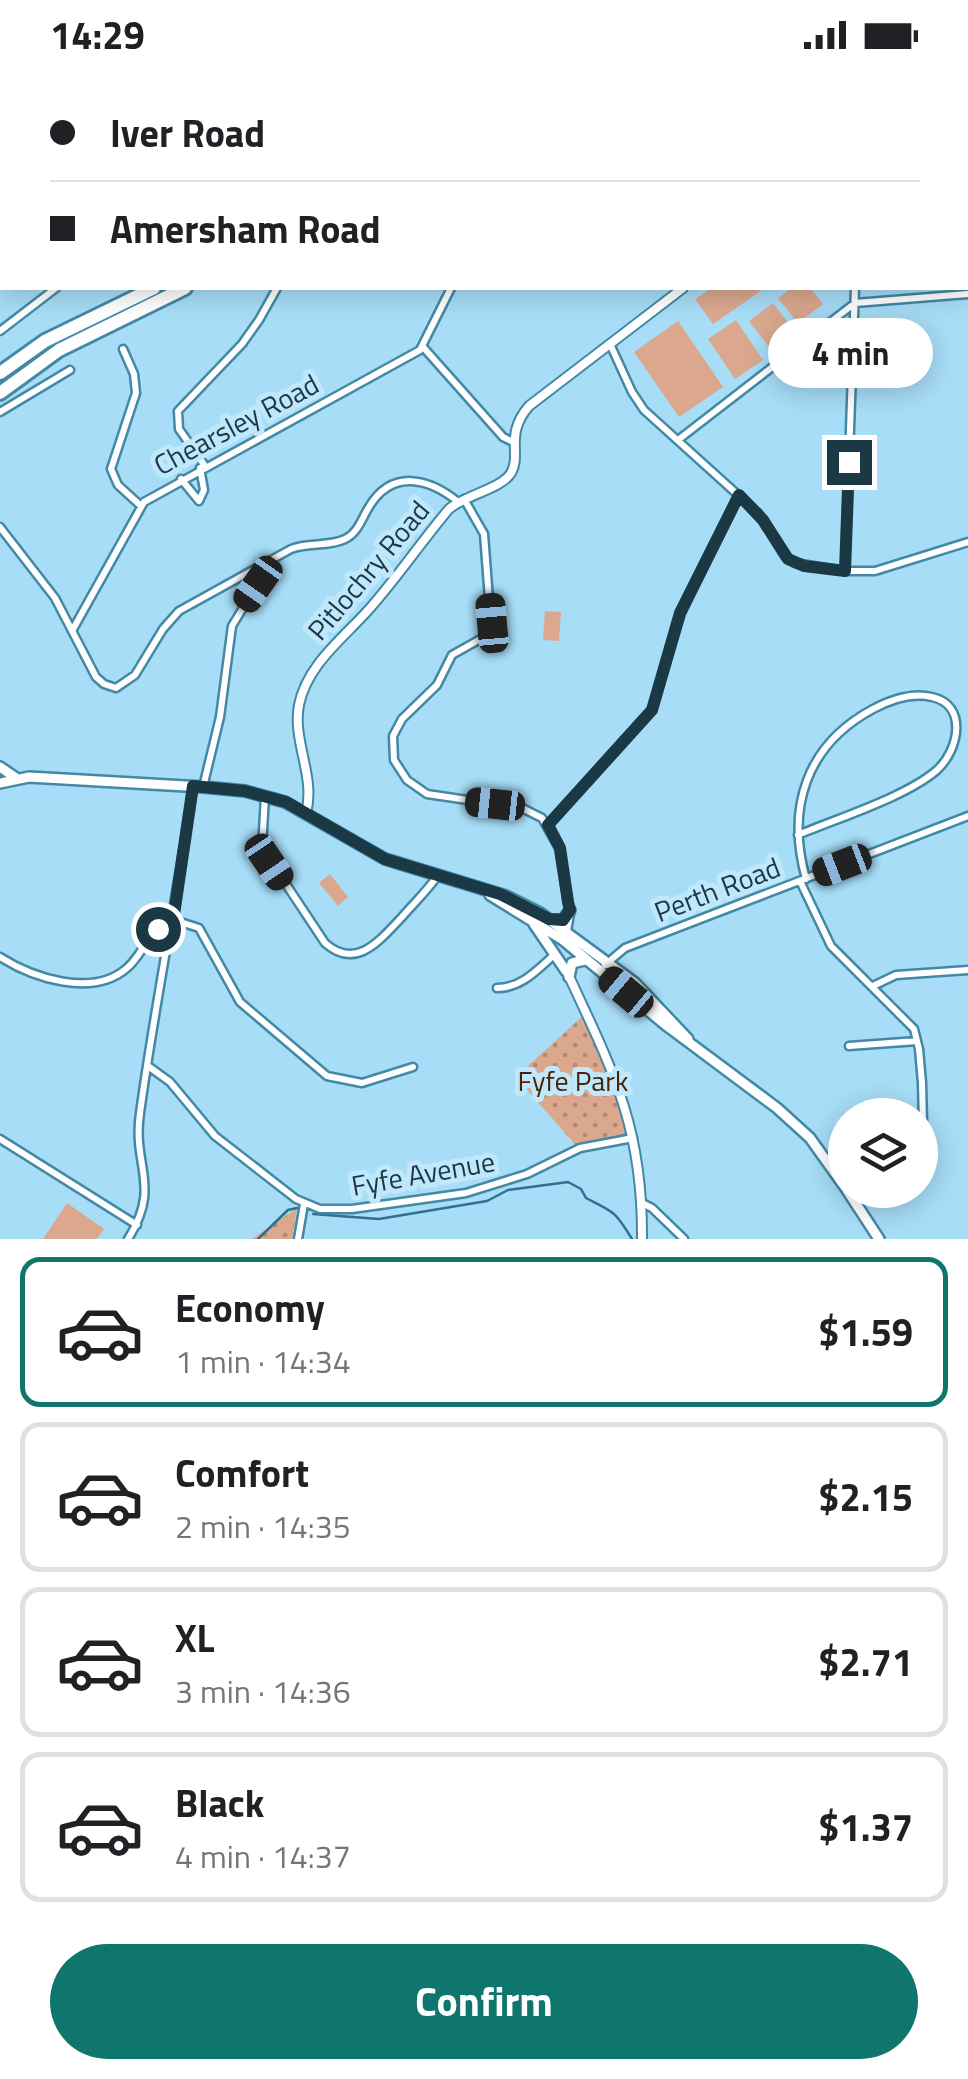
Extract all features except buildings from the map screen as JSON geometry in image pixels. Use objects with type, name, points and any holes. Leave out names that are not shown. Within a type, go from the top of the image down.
[{"type":"highway","points":[[0,373],[46,340],[150,290]]},
{"type":"highway","points":[[0,392],[60,350],[181,290]]},
{"type":"main road","points":[[0,768],[16,778]]},
{"type":"main road","points":[[0,783],[16,778],[198,787],[266,796],[306,813],[373,854],[515,900],[549,919],[588,960]]},
{"type":"main road","points":[[483,890],[565,936],[604,966],[798,1126],[828,1165]]},
{"type":"main road","points":[[549,919],[563,920],[570,910]]},
{"type":"main road","points":[[528,917],[568,974],[574,961],[588,960],[604,966]]},
{"type":"main road","points":[[859,1208],[879,1239]]},
{"type":"street","points":[[0,331],[53,290]]},
{"type":"street","points":[[181,479],[199,501],[204,490],[203,467],[179,429],[178,410],[242,344],[276,290]]},
{"type":"street","points":[[450,290],[423,347],[504,437],[513,442]]},
{"type":"street","name":"Pitlochry Road","points":[[306,813],[309,792],[298,713],[308,679],[460,500],[509,476],[514,466],[513,442],[518,422],[528,406],[680,290]]},
{"type":"street","points":[[845,571],[855,290]]},
{"type":"street","points":[[678,440],[855,302],[968,294]]},
{"type":"street","points":[[610,342],[635,398],[763,520],[788,559],[804,566],[875,571],[968,542]]},
{"type":"street","name":"Chearsley Road","points":[[72,631],[141,506],[153,494],[423,347]]},
{"type":"street","points":[[123,349],[134,374],[136,393],[111,469],[118,484],[141,506]]},
{"type":"street","points":[[0,412],[70,370]]},
{"type":"street","points":[[0,526],[55,598],[96,677],[107,686],[119,687],[135,676],[163,629],[180,611],[305,543],[347,538],[376,496],[399,482],[430,483],[460,500],[484,534],[491,626],[484,637],[452,654],[437,685],[402,720],[394,736],[394,760],[407,780],[426,794],[522,808],[538,814],[560,848],[570,910],[560,956],[616,1078],[633,1138],[642,1203],[642,1239]]},
{"type":"street","points":[[548,825],[652,710],[680,613],[739,495]]},
{"type":"street","points":[[128,1239],[146,1198],[138,1129],[198,787],[220,717],[232,626],[260,580],[260,568]]},
{"type":"street","points":[[798,835],[900,791],[939,768],[956,738],[958,724],[949,706],[929,696],[896,699],[856,718],[836,734],[818,755],[808,776],[798,835],[803,880],[831,946],[910,1023],[918,1041],[921,1098]]},
{"type":"street","points":[[266,796],[262,848],[324,943],[338,952],[367,951],[438,875]]},
{"type":"street","name":"Perth Road","points":[[604,966],[626,948],[968,816]]},
{"type":"street","points":[[0,957],[56,981],[100,980],[126,970],[156,930],[173,924],[199,928],[240,1002],[327,1076],[362,1083],[413,1067]]},
{"type":"street","points":[[497,988],[512,987],[525,980],[554,955]]},
{"type":"street","points":[[872,986],[896,976],[968,970]]},
{"type":"street","points":[[849,1046],[918,1041]]},
{"type":"street","points":[[148,1066],[170,1082],[215,1136],[304,1204],[298,1239]]},
{"type":"street","points":[[0,1138],[137,1225]]},
{"type":"street","name":"Fyfe Avenue","points":[[304,1204],[352,1209],[466,1193],[527,1174],[580,1148],[633,1138]]},
{"type":"street","points":[[642,1203],[684,1239]]},
{"type":"green space","points":[[709,290],[762,290],[713,324],[695,299]]},
{"type":"green space","points":[[789,290],[812,290],[823,304],[798,323],[778,298]]},
{"type":"green space","points":[[773,303],[792,328],[768,346],[749,321]]},
{"type":"green space","points":[[736,320],[763,360],[735,379],[708,339]]},
{"type":"green space","points":[[678,321],[723,387],[679,417],[634,352]]},
{"type":"green space","points":[[545,611],[561,612],[559,641],[543,640]]},
{"type":"green space","points":[[330,874],[348,897],[338,906],[319,883]]},
{"type":"green space","name":"Fyfe Park","points":[[586,1013],[633,1138],[579,1149],[516,1077]]},
{"type":"green space","points":[[67,1203],[104,1229],[97,1239],[43,1239]]},
{"type":"green space","points":[[297,1208],[292,1239],[252,1239]]},
{"type":"waterway","points":[[313,1214],[379,1219],[487,1201],[508,1190],[568,1182],[613,1213],[632,1239]]},
{"type":"waterway","points":[[258,1239],[288,1210],[297,1208]]},
{"type":"route","points":[[158,929],[172,928],[193,786],[245,791],[286,802],[385,859],[500,894],[549,919],[563,920],[570,910],[560,848],[548,825],[656,704],[680,613],[739,495],[763,520],[788,559],[804,566],[845,571],[849,462]]}]
